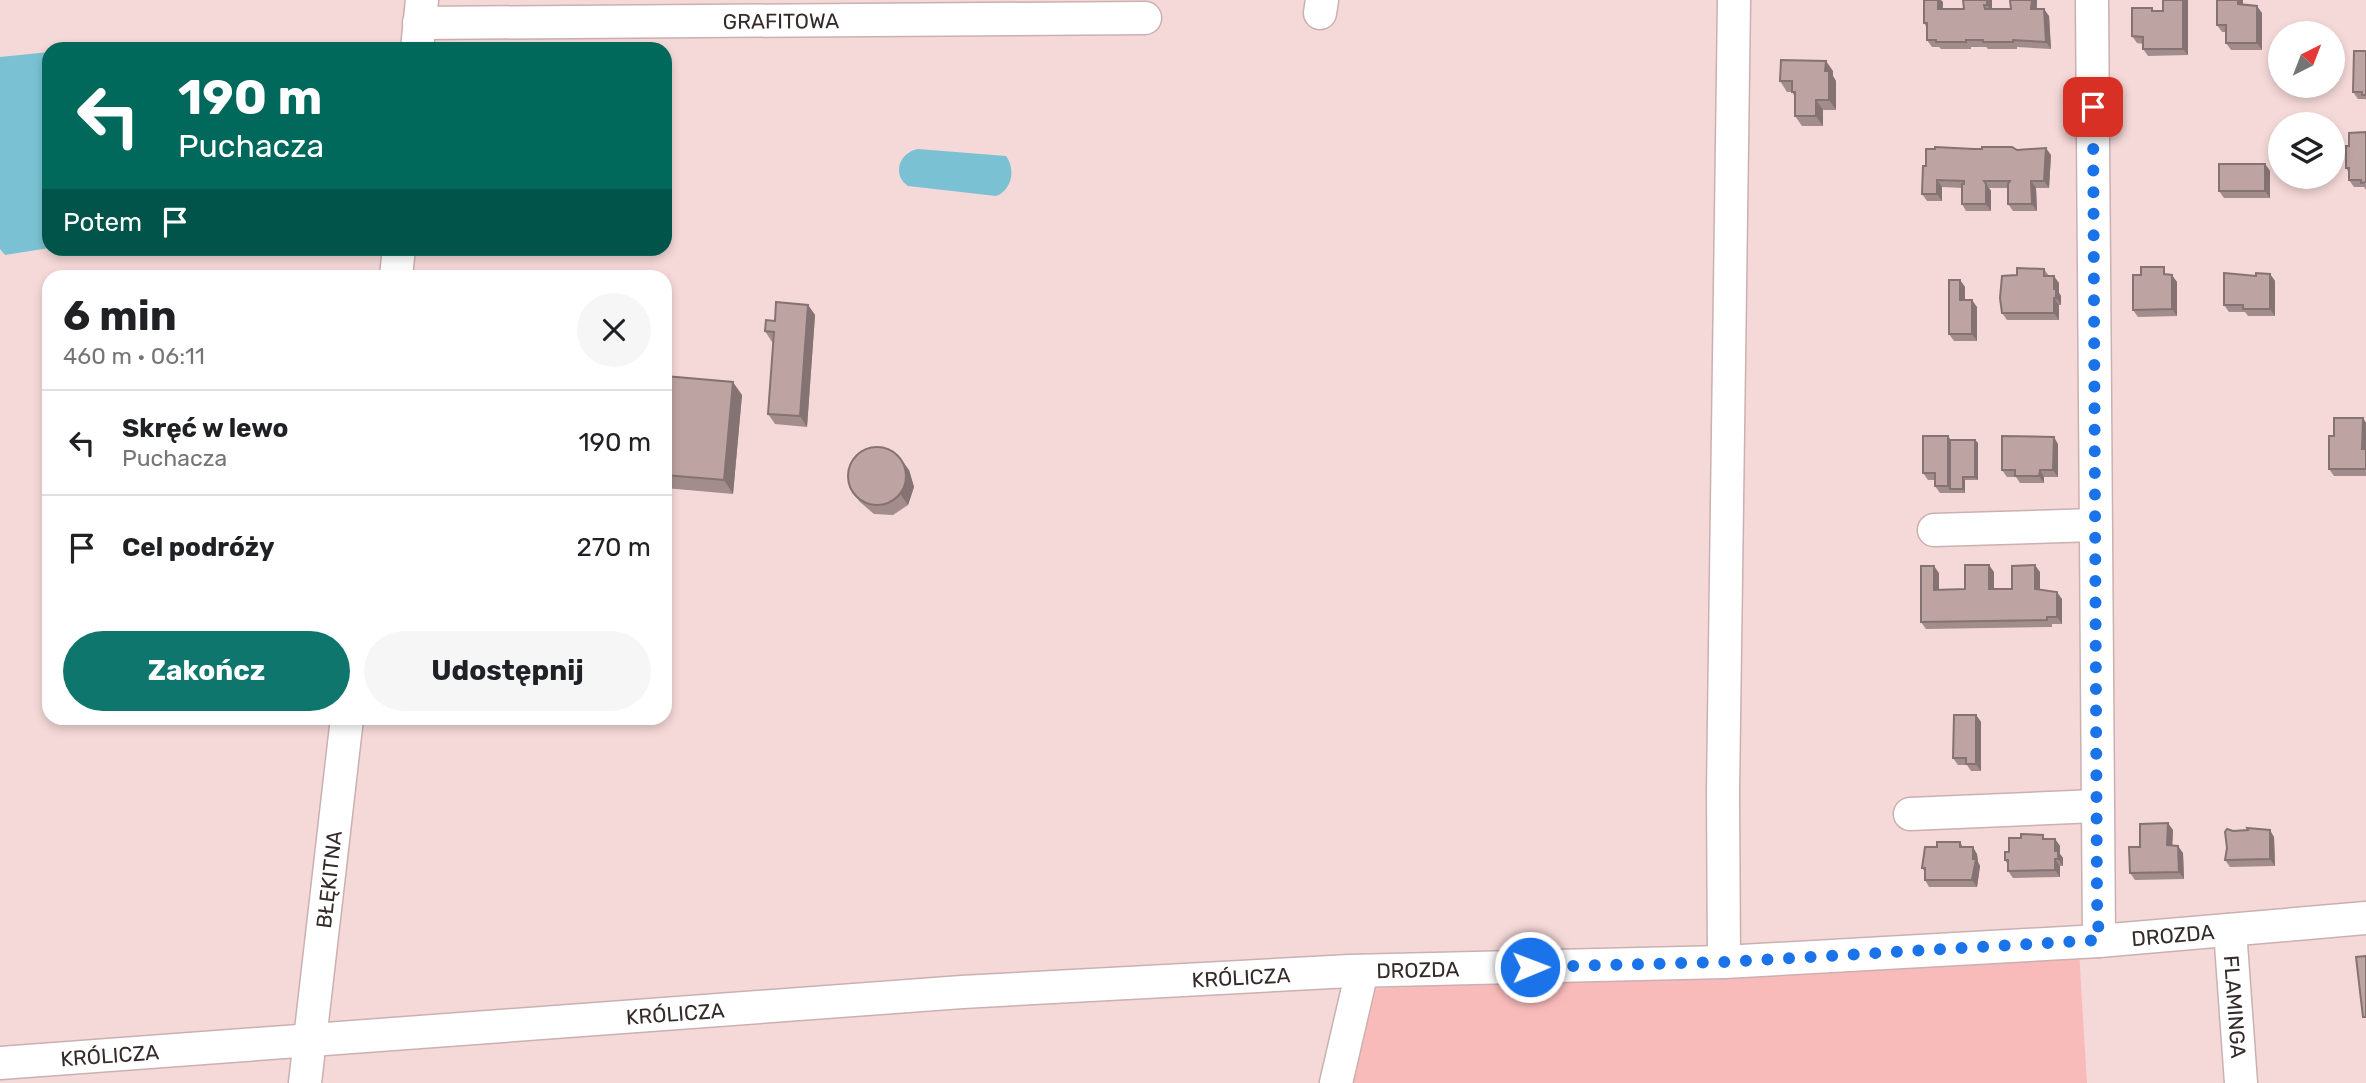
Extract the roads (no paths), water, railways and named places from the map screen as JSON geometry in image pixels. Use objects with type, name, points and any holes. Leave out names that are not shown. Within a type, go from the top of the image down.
[{"type":"street","points":[[1724,962],[1723,792],[1734,0]]},
{"type":"street","points":[[2092,0],[2099,940]]},
{"type":"street","name":"GRAFITOWA","points":[[420,24],[1145,18]]},
{"type":"street","points":[[1934,530],[2095,525]]},
{"type":"street","name":"BŁĘKITNA","points":[[305,1083],[346,725]]},
{"type":"street","points":[[1910,814],[2096,806]]},
{"type":"street","name":"DROZDA","points":[[1356,971],[1724,962],[2099,940],[2366,918]]},
{"type":"street","name":"FLAMINGA","points":[[2230,930],[2241,1083]]},
{"type":"street","points":[[1336,1083],[1356,971]]},
{"type":"street","name":"KRÓLICZA","points":[[0,1063],[45,1072],[310,1040],[962,992],[1356,971]]},
{"type":"water","points":[[42,53],[42,249],[5,255],[0,249],[0,57]]},
{"type":"water","points":[[918,149],[1006,156],[1011,167],[1011,179],[1006,189],[996,196],[908,186],[900,176],[900,164],[906,154]]}]
